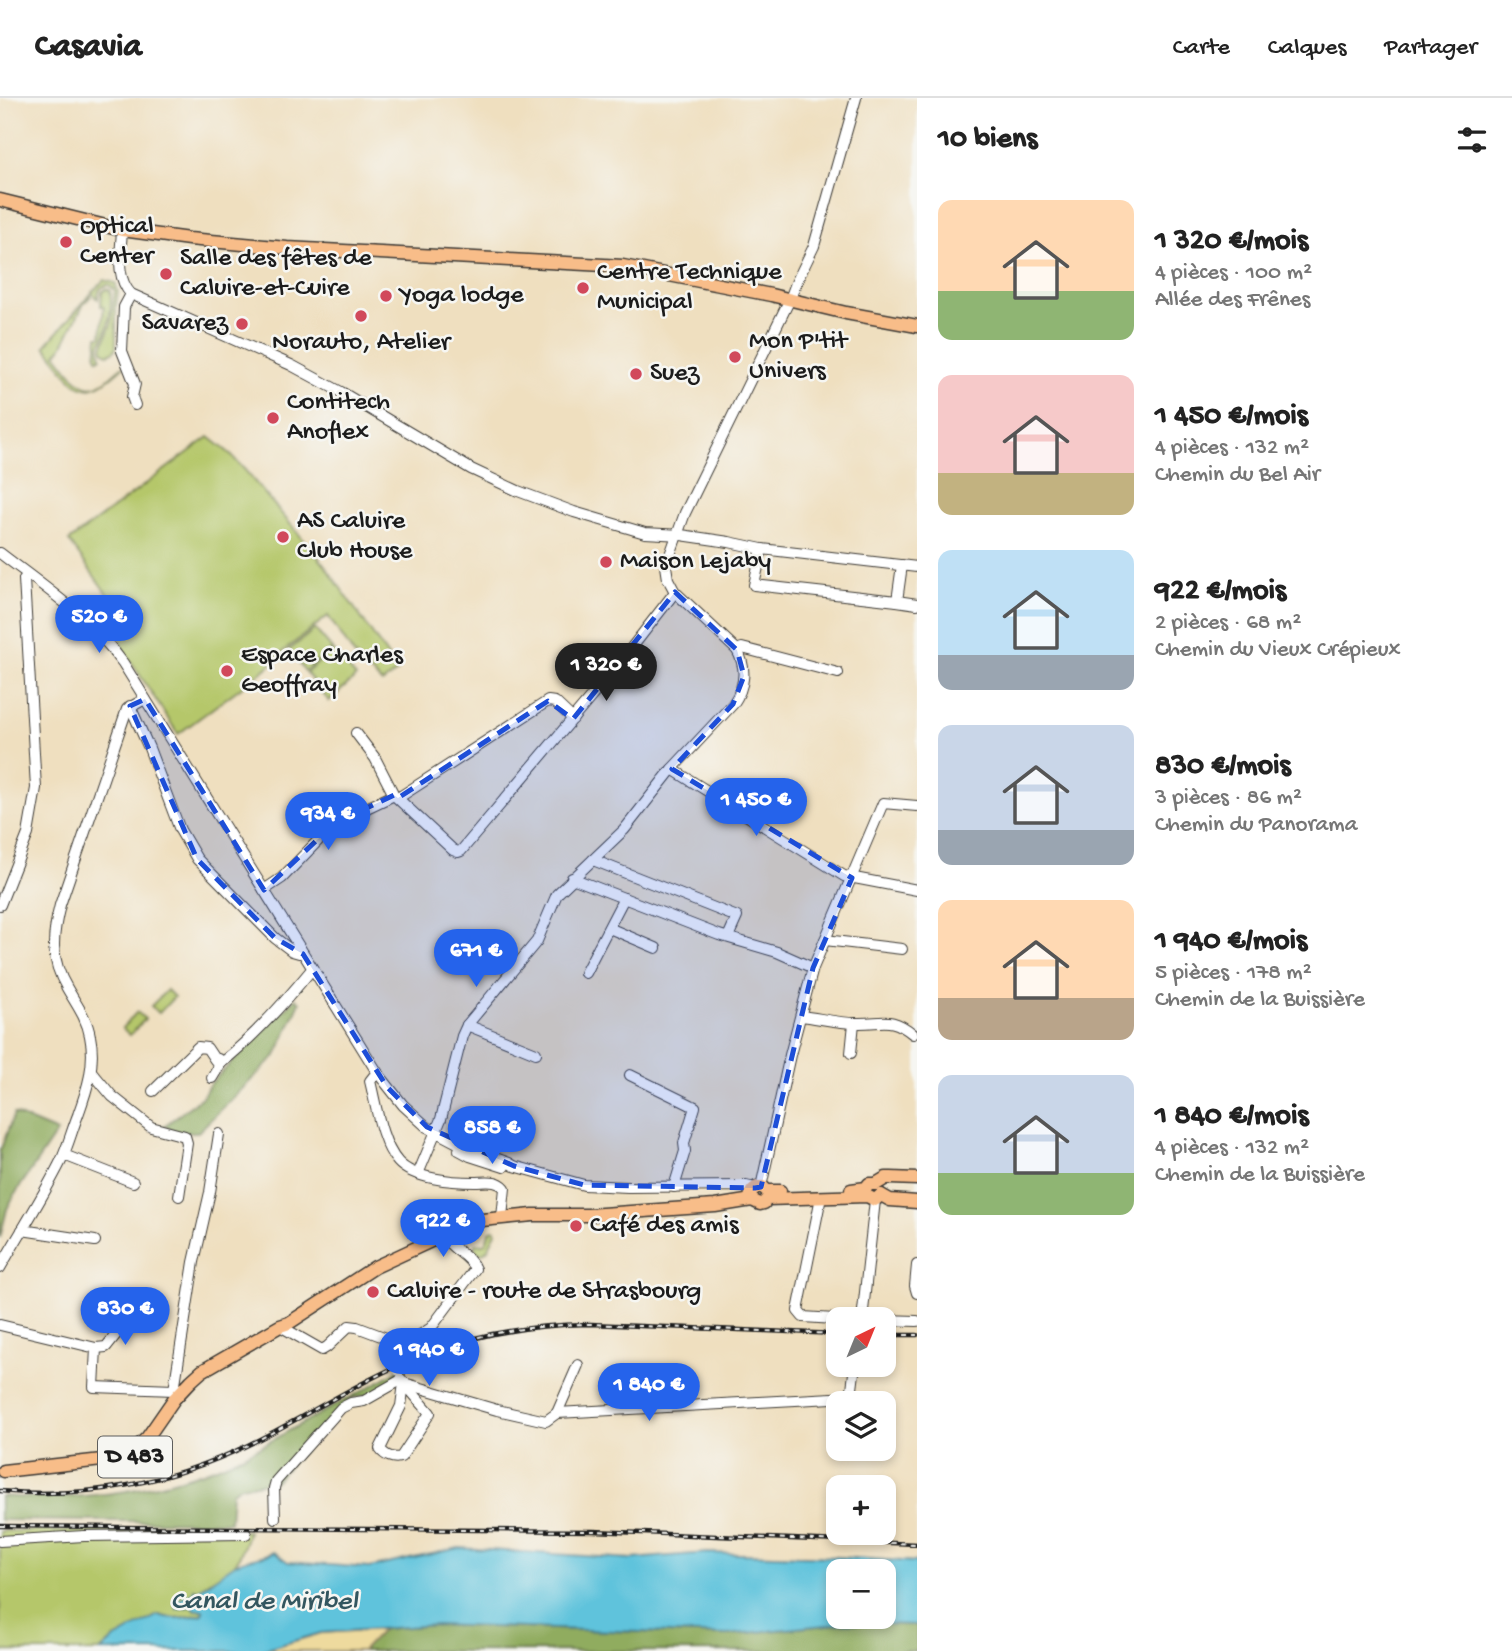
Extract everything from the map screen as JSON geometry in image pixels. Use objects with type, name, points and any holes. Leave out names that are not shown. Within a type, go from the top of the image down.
[{"type":"main road","points":[[0,200],[122,230],[276,247],[623,266],[917,326]]},
{"type":"main road","points":[[917,1179],[886,1178],[874,1192],[890,1200],[917,1202]]},
{"type":"main road","name":"D 483","points":[[756,1192],[821,1196],[874,1192],[894,1182],[917,1185]]},
{"type":"main road","name":"D 483","points":[[1,1471],[111,1459],[126,1454],[147,1438],[179,1394],[202,1371],[289,1323],[356,1278],[479,1221],[502,1217],[715,1206],[756,1192],[874,1192]]},
{"type":"street","points":[[418,1174],[437,1133],[461,1037],[467,1025],[537,941],[554,900],[572,878],[627,827],[672,769],[739,695],[744,669],[741,657],[737,650],[675,592],[668,579],[666,566],[685,513],[814,246],[856,98]]},
{"type":"street","points":[[122,230],[120,273],[125,288],[131,294],[285,362],[458,462],[518,491],[637,532],[917,566]]},
{"type":"street","points":[[131,294],[124,307],[122,351],[135,384],[132,397],[135,405]]},
{"type":"street","points":[[762,548],[754,585],[917,604]]},
{"type":"street","points":[[0,553],[96,629],[123,663],[377,1072],[402,1105],[437,1133],[514,1166],[584,1185],[756,1192],[813,968],[883,803],[917,806]]},
{"type":"street","points":[[897,601],[902,565]]},
{"type":"street","points":[[0,905],[28,834],[36,789],[24,579],[28,575]]},
{"type":"street","points":[[356,733],[396,796],[453,850],[461,851],[617,667],[675,592]]},
{"type":"street","points":[[737,650],[838,673]]},
{"type":"street","points":[[0,1268],[64,1154],[84,1099],[91,1071],[90,1033],[57,966],[54,931],[127,709],[145,699]]},
{"type":"street","points":[[264,890],[282,878],[335,823],[396,796],[548,701],[555,702],[573,719]]},
{"type":"street","points":[[130,706],[180,830],[197,859],[275,938],[292,951],[302,952]]},
{"type":"street","points":[[672,769],[844,876],[917,890]]},
{"type":"street","points":[[593,860],[737,917],[728,937]]},
{"type":"street","points":[[572,878],[728,937],[777,952],[813,968]]},
{"type":"street","points":[[585,973],[624,898]]},
{"type":"street","points":[[609,928],[656,948]]},
{"type":"street","points":[[825,940],[902,949]]},
{"type":"street","points":[[212,1078],[218,1063],[281,1005],[312,969]]},
{"type":"street","points":[[801,1016],[854,1023],[890,1021],[913,1034]]},
{"type":"street","points":[[851,1053],[854,1023]]},
{"type":"street","points":[[467,1025],[536,1053]]},
{"type":"street","points":[[153,1091],[198,1047],[207,1048],[218,1063]]},
{"type":"street","points":[[91,1071],[112,1096],[151,1127],[185,1136],[187,1143],[179,1196]]},
{"type":"street","points":[[377,1072],[370,1081],[381,1125],[392,1154],[403,1167],[418,1174],[455,1182],[500,1183],[505,1188],[502,1217]]},
{"type":"street","points":[[629,1075],[695,1107],[674,1188]]},
{"type":"street","points":[[96,1348],[94,1387],[179,1394],[194,1262],[210,1192],[219,1134]]},
{"type":"street","points":[[64,1154],[133,1182]]},
{"type":"street","points":[[863,1307],[874,1192]]},
{"type":"street","points":[[821,1196],[798,1311],[803,1317],[826,1318]]},
{"type":"street","points":[[22,1230],[94,1241]]},
{"type":"street","points":[[402,1378],[429,1413],[401,1457],[396,1458],[383,1454],[380,1449],[401,1406],[401,1357],[405,1345],[431,1328],[475,1269],[473,1263],[448,1243],[444,1236]]},
{"type":"street","points":[[917,1265],[917,1293]]},
{"type":"street","points":[[0,1325],[96,1348],[106,1347],[118,1332],[142,1315]]},
{"type":"street","points":[[896,1320],[917,1321]]},
{"type":"street","points":[[280,1326],[322,1350],[349,1326],[405,1345]]},
{"type":"street","points":[[275,1518],[276,1481],[341,1408],[364,1401],[402,1378],[497,1410],[547,1421],[557,1413],[578,1365]]},
{"type":"street","points":[[557,1413],[851,1397],[854,1377]]},
{"type":"street","points":[[0,1541],[84,1536],[246,1534]]},
{"type":"highlighted area","points":[[675,592],[737,650],[744,676],[733,704],[672,769],[852,878],[813,968],[761,1187],[755,1188],[584,1185],[514,1166],[427,1127],[387,1087],[303,954],[275,938],[197,859],[130,706],[145,699],[264,890],[335,823],[394,795],[398,798],[548,701],[573,719]]},
{"type":"green space","points":[[104,280],[115,283],[118,291],[116,348],[108,354],[102,348],[111,324],[115,290],[109,285],[103,286],[98,299],[92,292]]},
{"type":"green space","points":[[110,290],[110,310],[99,347],[101,357],[98,359],[98,336],[101,336],[104,307],[101,306],[102,292]]},
{"type":"green space","points":[[91,294],[56,354],[82,384],[95,386],[87,388],[72,380],[45,346]]},
{"type":"green space","points":[[209,437],[244,469],[324,564],[398,671],[382,683],[355,656],[328,616],[267,668],[178,734],[121,646],[122,623],[115,605],[69,541]]},
{"type":"green space","points":[[315,629],[332,649],[305,671],[288,651]]},
{"type":"green space","points":[[333,650],[356,677],[329,701],[306,673]]},
{"type":"green space","points":[[167,990],[174,997],[159,1013],[151,1006]]},
{"type":"green space","points":[[296,998],[300,1002],[276,1056],[198,1132],[177,1132],[164,1126],[202,1097],[209,1085]]},
{"type":"green space","points":[[137,1012],[145,1019],[130,1035],[122,1028]]},
{"type":"green space","points":[[14,1114],[57,1132],[15,1194],[7,1209],[0,1238],[0,1151]]},
{"type":"green space","points":[[493,1229],[496,1232],[488,1249],[478,1253],[475,1243],[486,1243],[489,1232]]},
{"type":"green space","points":[[403,1367],[405,1371],[393,1382],[374,1393],[351,1399],[275,1481],[241,1486],[232,1492],[230,1522],[0,1520],[0,1496],[63,1497],[125,1491],[186,1477],[215,1467],[261,1446]]},
{"type":"green space","points":[[0,1531],[248,1531],[234,1565],[198,1592],[195,1589],[193,1593],[175,1603],[177,1609],[192,1606],[196,1610],[202,1610],[203,1614],[175,1618],[158,1615],[113,1640],[100,1651],[0,1651]]},
{"type":"green space","points":[[896,1624],[917,1625],[917,1651],[362,1651],[383,1629],[436,1625],[727,1635],[826,1625],[826,1629],[896,1629]]},
{"type":"sand","points":[[383,1629],[362,1651],[260,1651],[321,1633]]},
{"type":"water","name":"Canal de Miribel","points":[[459,1548],[632,1559],[707,1553],[869,1559],[826,1559],[826,1625],[727,1635],[436,1625],[321,1633],[260,1651],[101,1651],[113,1640],[158,1615],[175,1618],[203,1614],[203,1610],[196,1610],[192,1606],[177,1609],[175,1603],[193,1593],[194,1589],[198,1592],[244,1560],[274,1552],[288,1562],[369,1568]]},
{"type":"water","name":"Canal de Miribel","points":[[896,1561],[917,1562],[917,1625],[896,1624]]},
{"type":"railway","points":[[0,1491],[64,1493],[95,1490],[189,1469],[248,1445],[400,1365],[443,1347],[484,1336],[547,1326],[590,1324],[826,1334]]},
{"type":"railway","points":[[896,1335],[917,1335]]},
{"type":"railway","points":[[0,1526],[593,1531],[917,1544]]},
{"type":"place","name":"Optical Center","points":[[66,242]]},
{"type":"place","name":"Salle des fêtes de Caluire-et-Cuire","points":[[166,274]]},
{"type":"place","name":"Centre Technique Municipal","points":[[583,288]]},
{"type":"place","name":"Yoga lodge","points":[[386,296]]},
{"type":"place","name":"Norauto, Atelier","points":[[361,316]]},
{"type":"place","name":"Savarez","points":[[242,324]]},
{"type":"place","name":"Mon P'tit Univers","points":[[735,357]]},
{"type":"place","name":"Suez","points":[[636,374]]},
{"type":"place","name":"Contitech Anoflex","points":[[273,418]]},
{"type":"place","name":"AS Caluire Club House","points":[[283,537]]},
{"type":"place","name":"Maison Lejaby","points":[[606,562]]},
{"type":"place","name":"Espace Charles Geoffray","points":[[227,671]]},
{"type":"place","name":"Café des amis","points":[[576,1226]]},
{"type":"place","name":"Caluire - route de Strasbourg","points":[[373,1292]]}]
